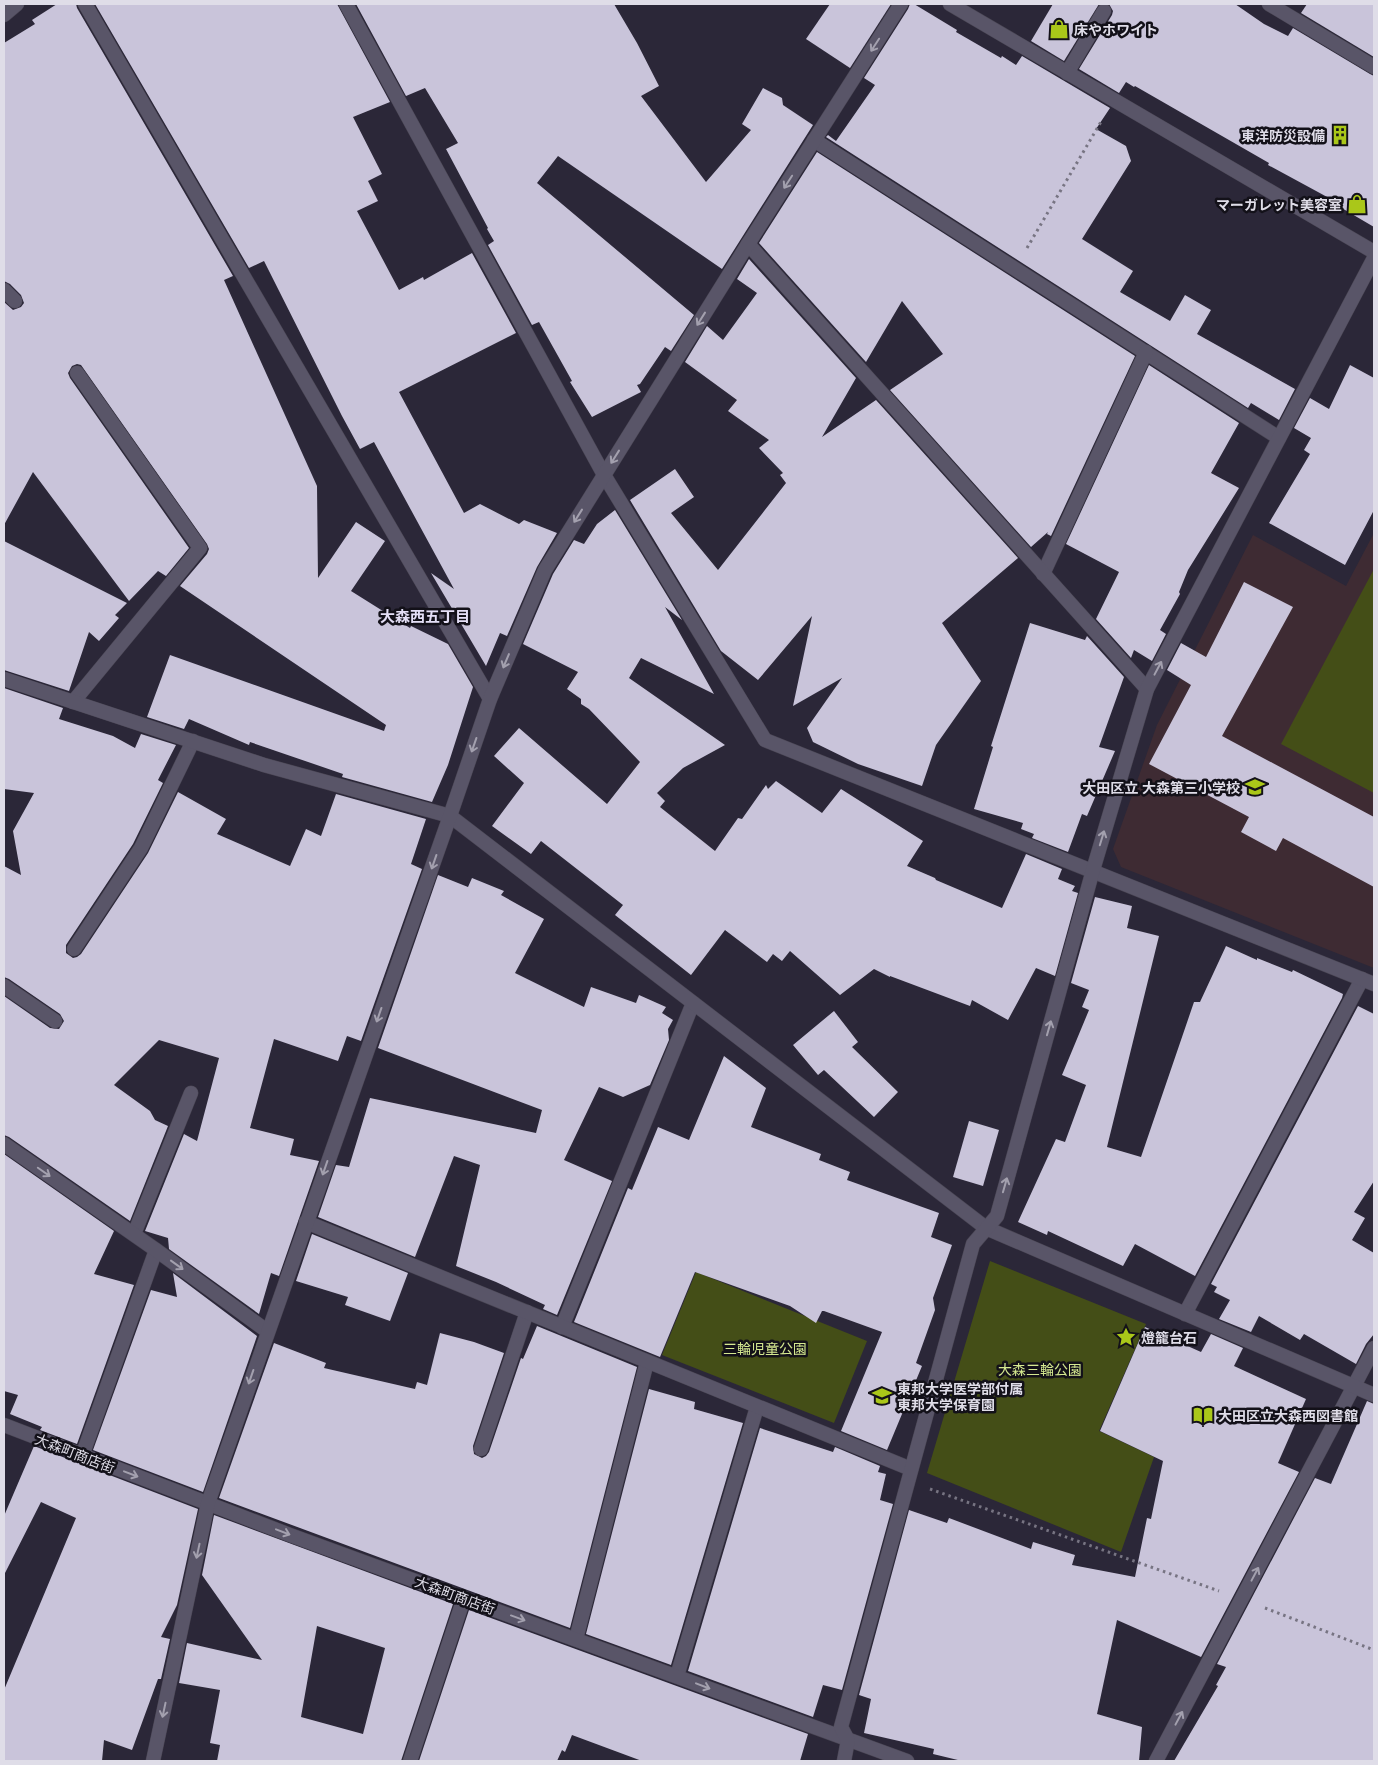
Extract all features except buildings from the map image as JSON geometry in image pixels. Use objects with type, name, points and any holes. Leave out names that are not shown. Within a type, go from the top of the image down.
[{"type":"street","points":[[4,15],[16,4]]},
{"type":"street","points":[[84,4],[490,698]]},
{"type":"street","points":[[346,4],[604,475],[765,740],[1368,981],[1185,1314]]},
{"type":"street","points":[[153,1761],[208,1503],[490,698],[545,570],[748,244],[901,4]]},
{"type":"street","points":[[950,4],[1374,252]]},
{"type":"street","points":[[1269,4],[1374,66]]},
{"type":"street","points":[[1068,73],[1104,11]]},
{"type":"street","points":[[814,140],[1279,438]]},
{"type":"street","points":[[748,244],[1147,690]]},
{"type":"street","points":[[844,1761],[848,1740],[841,1727],[973,1244],[997,1216],[1093,870],[1147,690],[1374,258]]},
{"type":"street","points":[[4,290],[15,301]]},
{"type":"street","points":[[1043,574],[1146,352]]},
{"type":"street","points":[[73,702],[200,548],[76,373]]},
{"type":"street","points":[[4,680],[264,765],[450,816],[986,1228],[1374,1395]]},
{"type":"street","points":[[74,949],[141,848],[193,741]]},
{"type":"street","points":[[4,986],[54,1021]]},
{"type":"street","points":[[562,1327],[693,1003]]},
{"type":"street","points":[[134,1234],[191,1092]]},
{"type":"street","points":[[4,1144],[134,1234],[267,1331]]},
{"type":"street","points":[[306,1222],[757,1407],[910,1476]]},
{"type":"street","points":[[82,1456],[156,1250]]},
{"type":"street","points":[[481,1449],[527,1312]]},
{"type":"street","points":[[1156,1761],[1374,1348]]},
{"type":"street","points":[[576,1639],[648,1362]]},
{"type":"street","points":[[677,1676],[757,1407]]},
{"type":"street","name":"大森町商店街","points":[[4,1425],[208,1503],[907,1761]]},
{"type":"street","points":[[410,1761],[464,1598]]},
{"type":"path","points":[[1015,268],[1114,100]]},
{"type":"path","points":[[910,1476],[1374,1650]]},
{"type":"shaded area","name":"大田区立 大森第三小学校","points":[[1374,533],[1374,968],[1121,867],[1113,849],[1157,725],[1253,535],[1346,586]]},
{"type":"green space","points":[[1374,569],[1374,793],[1281,744]]},
{"type":"green space","name":"大森三輪公園","points":[[990,1261],[1146,1324],[1099,1431],[1154,1457],[1121,1552],[927,1473]]},
{"type":"green space","name":"三輪児童公園","points":[[696,1272],[867,1341],[834,1423],[662,1355]]},
{"type":"place","name":"床やホワイト","points":[[1059,29]]},
{"type":"place","name":"東洋防災設備","points":[[1340,135]]},
{"type":"place","name":"マーガレット美容室","points":[[1357,204]]},
{"type":"place","name":"大田区立 大森第三小学校","points":[[1255,787]]},
{"type":"place","name":"燈籠台石","points":[[1126,1337]]},
{"type":"place","name":"東邦大学医学部付属 東邦大学保育園","points":[[882,1396]]},
{"type":"place","name":"大田区立大森西図書館","points":[[1203,1415]]},
{"type":"district","name":"大森西五丁目","points":[[425,616]]}]
